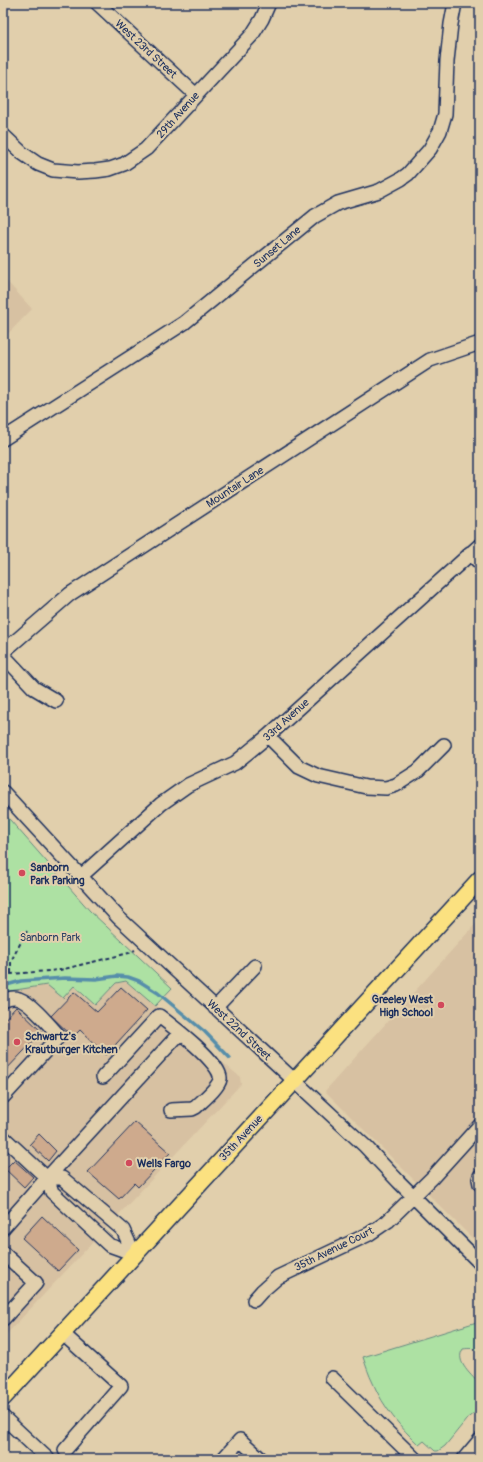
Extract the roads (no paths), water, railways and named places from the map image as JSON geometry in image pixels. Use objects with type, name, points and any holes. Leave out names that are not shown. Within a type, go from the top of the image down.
[{"type":"main road","name":"35th Avenue","points":[[3,1398],[480,879]]},
{"type":"street","name":"West 23rd Street","points":[[97,3],[196,95]]},
{"type":"street","name":"29th Avenue","points":[[3,135],[22,153],[38,164],[53,170],[78,172],[95,171],[110,169],[124,164],[146,149],[252,35],[262,19],[269,3]]},
{"type":"street","name":"Sunset Lane","points":[[3,439],[184,323],[315,216],[338,204],[379,191],[408,174],[430,149],[440,131],[444,114],[451,24],[456,3]]},
{"type":"street","name":"Mountair Lane","points":[[3,652],[70,594],[430,360],[480,343]]},
{"type":"street","points":[[475,549],[480,563]]},
{"type":"street","name":"33rd Avenue","points":[[80,877],[161,804],[188,785],[235,763],[268,736],[475,549]]},
{"type":"street","points":[[3,655],[34,688],[56,701]]},
{"type":"street","points":[[268,736],[300,767],[318,776],[366,787],[386,788],[396,785],[418,770],[444,745]]},
{"type":"street","name":"West 22nd Street","points":[[3,792],[118,918],[365,1146],[413,1197],[480,1263]]},
{"type":"street","points":[[215,1008],[255,966]]},
{"type":"street","points":[[3,1001],[14,998],[19,999],[59,1036],[3,1097]]},
{"type":"street","points":[[103,1077],[159,1016],[204,1054],[220,1072],[220,1079],[217,1085],[196,1107],[192,1109],[171,1110]]},
{"type":"street","points":[[3,1228],[46,1178],[180,1033]]},
{"type":"street","name":"35th Avenue Court","points":[[254,1300],[278,1277],[369,1234],[388,1221],[477,1134]]},
{"type":"street","points":[[3,1137],[46,1178],[52,1192],[109,1245],[134,1254]]},
{"type":"street","points":[[480,1176],[480,1184]]},
{"type":"street","points":[[46,1178],[62,1178],[74,1188],[122,1230],[134,1254]]},
{"type":"street","points":[[3,1253],[36,1283],[3,1319]]},
{"type":"street","points":[[62,1333],[121,1386],[64,1450]]},
{"type":"street","points":[[332,1378],[415,1459]]},
{"type":"street","points":[[3,1417],[48,1459]]},
{"type":"street","points":[[223,1459],[240,1440],[261,1459]]},
{"type":"street","points":[[464,1459],[480,1440]]},
{"type":"waterway","points":[[3,986],[21,981],[65,978],[96,979],[117,976],[128,977],[139,981],[158,993],[205,1032],[230,1058]]},
{"type":"place","name":"Sanborn Park Parking","points":[[22,873]]},
{"type":"place","name":"Greeley West High School","points":[[441,1005]]},
{"type":"place","name":"Schwartz's Krautburger Kitchen","points":[[17,1042]]},
{"type":"place","name":"Wells Fargo","points":[[129,1163]]},
{"type":"park label","name":"Sanborn Park","points":[[50,937]]}]
